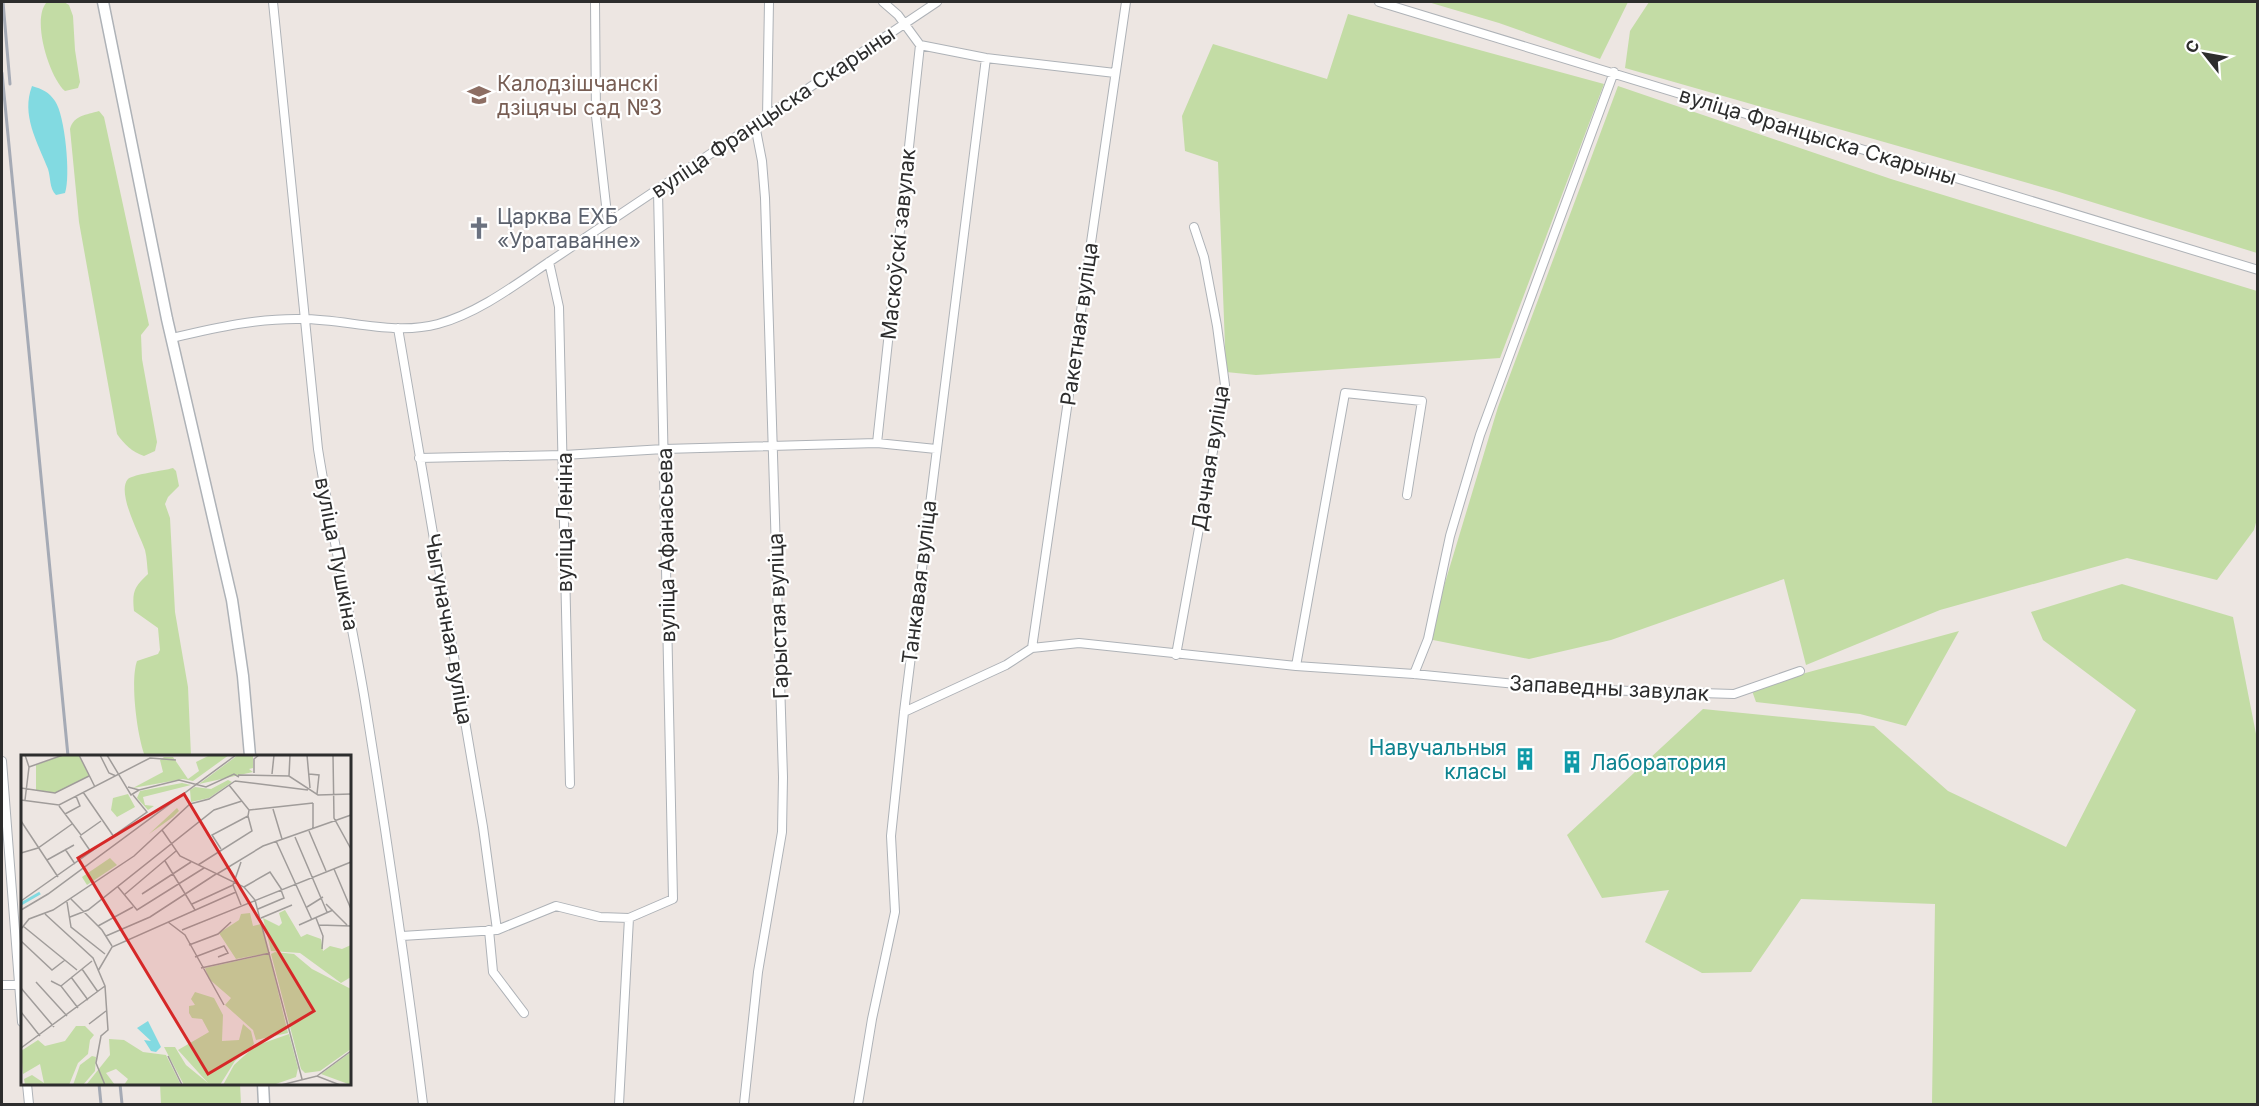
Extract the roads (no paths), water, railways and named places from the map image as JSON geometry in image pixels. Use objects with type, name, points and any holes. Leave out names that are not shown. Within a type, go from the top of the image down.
[{"type":"street","points":[[103,2],[172,338],[232,600],[243,676],[250,755]]},
{"type":"street","name":"вуліца Пушкіна","points":[[273,2],[318,449],[363,692],[402,936],[423,1104]]},
{"type":"street","points":[[594,2],[596,116],[608,224]]},
{"type":"street","points":[[767,117],[769,2]]},
{"type":"street","points":[[883,2],[904,23],[920,45],[987,58],[1115,73]]},
{"type":"street","name":"вуліца Францыска Скарыны","points":[[172,338],[241,322],[304,319],[417,328],[451,319],[504,291],[608,224],[937,2]]},
{"type":"street","name":"Ракетная вуліца","points":[[1032,648],[1126,2]]},
{"type":"street","name":"вуліца Францыска Скарыны","points":[[1379,2],[2258,270]]},
{"type":"street","name":"Маскоўскі завулак","points":[[877,443],[920,45]]},
{"type":"street","name":"Танкавая вуліца","points":[[858,1104],[872,1019],[895,912],[891,836],[904,712],[987,58]]},
{"type":"street","points":[[904,712],[1006,665],[1032,648],[1079,643],[1176,655],[1414,674],[1428,639],[1450,536],[1480,435],[1614,72]]},
{"type":"street","name":"Гарыстая вуліца","points":[[744,1104],[758,972],[782,832],[783,777],[765,198],[762,161],[755,125]]},
{"type":"street","name":"вуліца Афанасьева","points":[[629,918],[673,899],[658,191]]},
{"type":"street","name":"Дачная вуліца","points":[[1176,655],[1225,385],[1206,268],[1194,227]]},
{"type":"street","name":"вуліца Леніна","points":[[549,262],[559,308],[570,784]]},
{"type":"street","name":"Чыгуначная вуліца","points":[[398,328],[483,826],[493,930],[493,972],[524,1013]]},
{"type":"street","points":[[1296,666],[1345,393],[1422,401],[1407,495]]},
{"type":"street","points":[[419,458],[877,443],[936,449]]},
{"type":"street","name":"Запаведны завулак","points":[[1414,674],[1567,689],[1734,694],[1800,671]]},
{"type":"street","points":[[2,761],[21,1004]]},
{"type":"street","points":[[402,936],[493,930],[556,906],[600,917],[629,918],[619,1104]]},
{"type":"street","points":[[2,985],[20,985]]},
{"type":"street","points":[[27,1085],[29,1104]]},
{"type":"street","points":[[263,1085],[264,1104]]},
{"type":"water","points":[[32,86],[48,93],[59,108],[67,161],[65,193],[56,195],[52,189],[48,169],[35,138],[28,107]]},
{"type":"railway","points":[[3,2],[10,84]]},
{"type":"railway","points":[[2,73],[68,755]]},
{"type":"railway","points":[[99,1085],[101,1104]]},
{"type":"railway","points":[[120,1085],[122,1104]]},
{"type":"place","name":"Калодзішчанскі дзіцячы сад №3","points":[[479,95]]},
{"type":"place","name":"Царква ЕХБ «Уратаванне»","points":[[479,228]]},
{"type":"place","name":"Навучальныя класы","points":[[1525,759]]},
{"type":"place","name":"Лаборатория","points":[[1572,762]]}]
